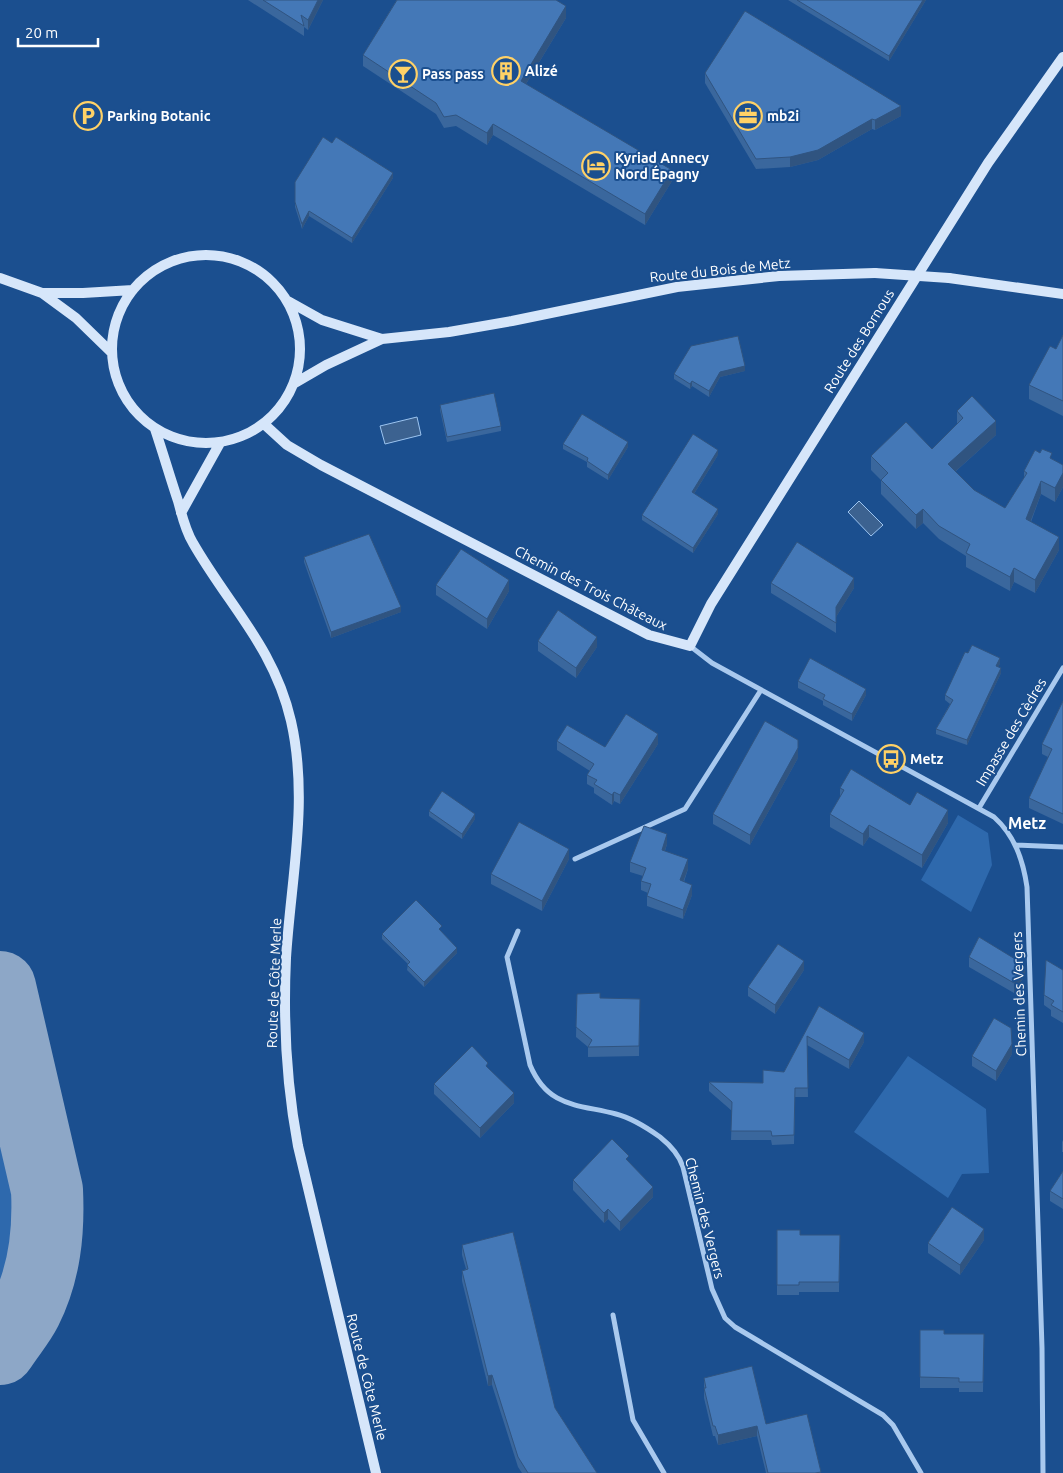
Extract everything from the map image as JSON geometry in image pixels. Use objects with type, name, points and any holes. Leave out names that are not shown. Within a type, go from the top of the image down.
[{"type":"main road","name":"Route des Bornous","points":[[690,646],[711,604],[939,239],[988,163],[1063,57]]},
{"type":"main road","points":[[212,255],[234,259],[256,268],[274,283],[288,301],[299,327],[301,355],[295,383],[281,408],[264,424],[241,437],[220,443],[198,443],[176,438],[155,428],[133,408],[118,382],[112,353],[114,330],[121,309],[132,290],[154,270],[182,258],[212,255]]},
{"type":"main road","name":"Route du Bois de Metz","points":[[295,383],[326,365],[382,339],[449,332],[512,322],[677,287],[778,276],[875,273],[949,278],[1063,294]]},
{"type":"main road","points":[[0,278],[42,293],[76,318],[112,353]]},
{"type":"main road","points":[[42,293],[132,290]]},
{"type":"main road","name":"Route du Bois de Metz","points":[[288,301],[322,320],[382,339]]},
{"type":"main road","name":"Chemin des Trois Châteaux","points":[[264,424],[287,445],[321,465],[649,635],[690,646]]},
{"type":"main road","name":"Route de Côte Merle","points":[[155,428],[186,530],[246,620],[264,651],[281,686],[291,720],[297,755],[300,793],[286,977],[284,1044],[289,1096],[298,1146],[376,1473]]},
{"type":"main road","points":[[182,513],[220,443]]},
{"type":"street","name":"Chemin des Trois Châteaux","points":[[690,646],[712,663],[979,808],[1003,825],[1016,845]]},
{"type":"street","name":"Impasse des Cèdres","points":[[979,808],[1063,668]]},
{"type":"street","points":[[575,859],[685,809],[761,690]]},
{"type":"street","points":[[1016,845],[1063,847]]},
{"type":"street","name":"Chemin des Vergers","points":[[1016,845],[1027,888],[1042,1348],[1042,1473]]},
{"type":"street","name":"Chemin des Vergers","points":[[518,930],[507,957],[530,1065],[536,1077],[555,1096],[564,1102],[615,1114],[638,1122],[667,1143],[680,1159],[683,1167],[712,1288],[725,1318],[735,1327],[883,1415],[892,1425],[921,1473]]},
{"type":"street","points":[[613,1314],[633,1420],[664,1473]]},
{"type":"shaded area","points":[[417,417],[421,435],[385,444],[380,426]]},
{"type":"shaded area","points":[[859,501],[883,525],[871,536],[848,512]]},
{"type":"shaded area","points":[[958,815],[988,833],[992,865],[971,912],[921,880]]},
{"type":"shaded area","points":[[908,1056],[986,1109],[989,1173],[962,1174],[948,1198],[854,1132]]},
{"type":"shaded area","points":[[0,1124],[10,1169],[15,1209],[15,1228],[8,1270],[0,1293]]},
{"type":"building","points":[[263,0],[318,0],[308,20],[301,15],[304,26]]},
{"type":"building","points":[[397,0],[556,0],[566,6],[521,81],[672,170],[645,214],[493,124],[487,133],[456,115],[444,117],[436,103],[363,55]]},
{"type":"building","points":[[797,0],[923,0],[889,56]]},
{"type":"building","points":[[745,11],[901,106],[875,120],[872,119],[818,150],[790,157],[756,159],[705,73]]},
{"type":"building","points":[[323,137],[332,143],[336,137],[393,173],[352,238],[309,211],[302,224],[295,202],[295,182]]},
{"type":"building","points":[[1063,335],[1063,401],[1029,385],[1050,346],[1056,349]]},
{"type":"building","points":[[738,336],[745,366],[720,372],[709,391],[692,381],[690,384],[674,374],[691,346]]},
{"type":"building","points":[[494,393],[501,426],[447,437],[440,405]]},
{"type":"building","points":[[972,396],[996,421],[948,464],[974,490],[1005,508],[1027,473],[1024,471],[1035,450],[1040,453],[1042,449],[1052,453],[1050,458],[1063,465],[1063,473],[1055,488],[1041,481],[1026,519],[1059,537],[1035,580],[1014,568],[1010,577],[966,553],[970,544],[939,526],[923,509],[916,515],[881,480],[888,473],[871,456],[906,422],[932,449],[963,418],[957,411]]},
{"type":"building","points":[[582,414],[628,442],[608,475],[587,461],[588,458],[563,444]]},
{"type":"building","points":[[693,434],[718,450],[692,492],[718,509],[693,548],[642,515]]},
{"type":"building","points":[[369,534],[401,607],[331,632],[304,557]]},
{"type":"building","points":[[797,542],[854,578],[836,607],[836,623],[771,583]]},
{"type":"building","points":[[461,549],[509,580],[487,619],[436,585]]},
{"type":"building","points":[[558,610],[597,637],[576,668],[538,641]]},
{"type":"building","points":[[972,645],[1000,658],[996,666],[1001,668],[967,740],[936,729],[953,700],[945,695],[965,652],[968,653]]},
{"type":"building","points":[[810,658],[866,689],[852,714],[823,699],[825,695],[798,681]]},
{"type":"building","points":[[1063,701],[1063,814],[1029,798],[1052,749],[1042,744]]},
{"type":"building","points":[[626,714],[658,734],[620,795],[614,792],[612,795],[594,784],[597,780],[587,775],[594,764],[557,741],[567,725],[605,747]]},
{"type":"building","points":[[765,721],[798,740],[798,748],[750,835],[713,814]]},
{"type":"building","points":[[851,769],[910,805],[917,792],[948,810],[922,855],[869,825],[863,834],[830,814],[844,790],[840,788]]},
{"type":"building","points":[[442,791],[475,814],[462,834],[429,811]]},
{"type":"building","points":[[519,822],[569,849],[542,901],[491,874]]},
{"type":"building","points":[[644,826],[667,834],[662,850],[688,859],[680,880],[692,885],[683,910],[647,896],[651,884],[641,881],[646,868],[630,862]]},
{"type":"building","points":[[416,900],[442,926],[439,929],[457,948],[424,982],[407,965],[410,962],[382,934]]},
{"type":"building","points":[[979,937],[1025,965],[1014,983],[969,957]]},
{"type":"building","points":[[778,944],[804,961],[775,1005],[748,987]]},
{"type":"building","points":[[1046,960],[1063,970],[1063,1012],[1051,1005],[1054,1001],[1044,995]]},
{"type":"building","points":[[600,993],[600,998],[640,999],[639,1046],[588,1047],[592,1040],[576,1027],[577,994]]},
{"type":"building","points":[[819,1006],[864,1033],[849,1060],[807,1036],[808,1088],[795,1088],[794,1135],[772,1136],[771,1131],[731,1131],[732,1102],[709,1082],[763,1083],[763,1070],[784,1072]]},
{"type":"building","points":[[994,1018],[1011,1028],[1012,1044],[996,1071],[972,1056]]},
{"type":"building","points":[[472,1046],[488,1063],[486,1066],[514,1093],[480,1128],[434,1084]]},
{"type":"building","points":[[612,1139],[629,1156],[626,1159],[653,1187],[620,1222],[608,1209],[604,1213],[573,1180]]},
{"type":"building","points":[[1063,1171],[1063,1199],[1050,1191]]},
{"type":"building","points":[[952,1207],[984,1229],[960,1265],[928,1243]]},
{"type":"building","points":[[777,1230],[800,1230],[800,1235],[840,1235],[839,1282],[799,1282],[799,1285],[777,1285]]},
{"type":"building","points":[[513,1232],[555,1408],[597,1473],[528,1473],[518,1457],[492,1375],[488,1376],[462,1271],[468,1269],[462,1245]]},
{"type":"building","points":[[920,1330],[944,1330],[944,1334],[984,1334],[983,1382],[959,1382],[959,1378],[920,1377]]},
{"type":"building","points":[[752,1366],[766,1424],[807,1414],[821,1472],[768,1473],[757,1426],[718,1435],[715,1426],[713,1426],[704,1388],[706,1388],[704,1378]]},
{"type":"taxiway","points":[[0,987],[47,1190],[46,1236],[38,1281],[23,1315],[0,1349]]},
{"type":"place","name":"Alizé","points":[[506,71]]},
{"type":"place","name":"Pass pass","points":[[403,74]]},
{"type":"place","name":"Parking Botanic","points":[[88,116]]},
{"type":"place","name":"mb2i","points":[[748,116]]},
{"type":"place","name":"Kyriad Annecy Nord Épagny","points":[[596,166]]},
{"type":"place","name":"Metz","points":[[891,759]]},
{"type":"district","name":"Metz","points":[[1027,823]]}]
